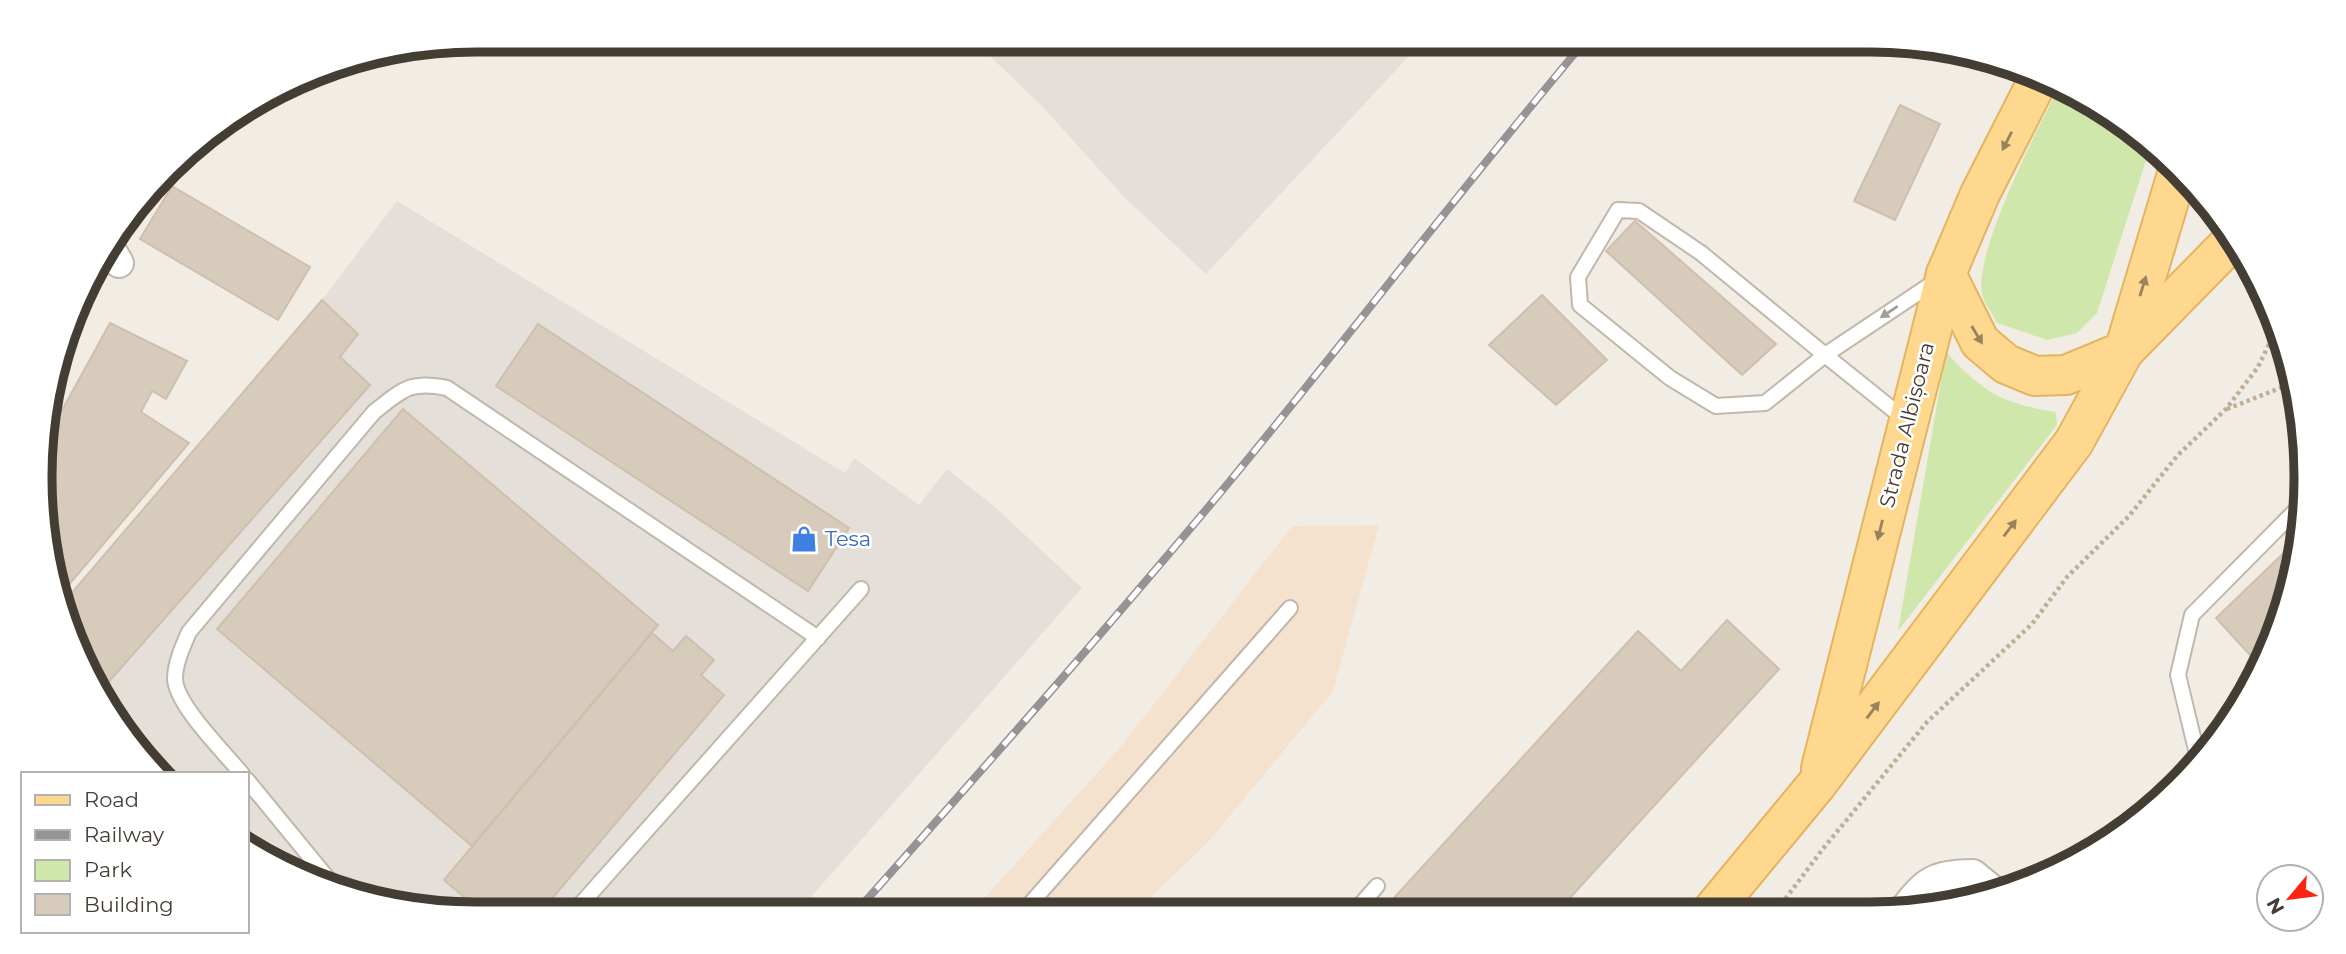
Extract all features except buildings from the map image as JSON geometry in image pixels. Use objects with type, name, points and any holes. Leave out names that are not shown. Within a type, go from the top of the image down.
[{"type":"main road","name":"Strada Albișoara","points":[[1817,784],[1946,274],[1980,194],[2035,87]]},
{"type":"main road","name":"Strada Albișoara","points":[[1719,902],[1817,784],[2074,442],[2124,351],[2174,183]]},
{"type":"main road","points":[[1946,274],[1980,342],[2006,364],[2035,376],[2066,375],[2124,351],[2226,247]]},
{"type":"street","points":[[1912,899],[1924,884],[1946,874],[1973,873],[1987,885]]},
{"type":"lane","points":[[1908,421],[1825,355],[1701,253],[1639,211],[1618,210],[1578,277],[1580,305],[1670,378],[1716,406],[1765,403],[1825,355],[1946,274]]},
{"type":"lane","points":[[240,772],[188,709],[175,681],[179,657],[189,632],[374,412],[398,393],[421,382],[447,388],[818,638]]},
{"type":"lane","points":[[2196,748],[2178,675],[2192,615],[2292,514]]},
{"type":"lane","points":[[584,902],[861,589]]},
{"type":"lane","points":[[1032,902],[1290,608]]},
{"type":"lane","points":[[248,781],[322,872]]},
{"type":"lane","points":[[1363,902],[1377,886]]},
{"type":"path","points":[[1783,902],[1927,722],[2032,624],[2067,577],[2129,516],[2177,456],[2226,409],[2258,368],[2271,341]]},
{"type":"path","points":[[2226,409],[2283,387]]},
{"type":"shaded area","points":[[986,52],[1413,52],[1206,274],[1124,197],[1042,106]]},
{"type":"shaded area","points":[[397,201],[845,473],[854,458],[919,505],[947,469],[995,507],[1082,588],[807,902],[449,901],[394,893],[341,879],[289,858],[248,834],[248,772],[172,772],[140,735],[109,689],[85,639],[70,595],[322,300]]},
{"type":"shaded area","points":[[1379,525],[1333,691],[1210,840],[1146,902],[981,902],[1123,744],[1292,526]]},
{"type":"green space","points":[[2055,95],[2105,124],[2147,157],[2097,313],[2077,333],[2047,340],[1997,323],[1982,294],[1982,275],[1987,250],[2035,134]]},
{"type":"green space","points":[[1946,352],[1971,377],[1995,394],[2021,405],[2056,412],[2057,425],[1898,631]]},
{"type":"railway","points":[[865,902],[1184,536],[1576,52]]},
{"type":"place","name":"Tesa","points":[[804,539]]}]
